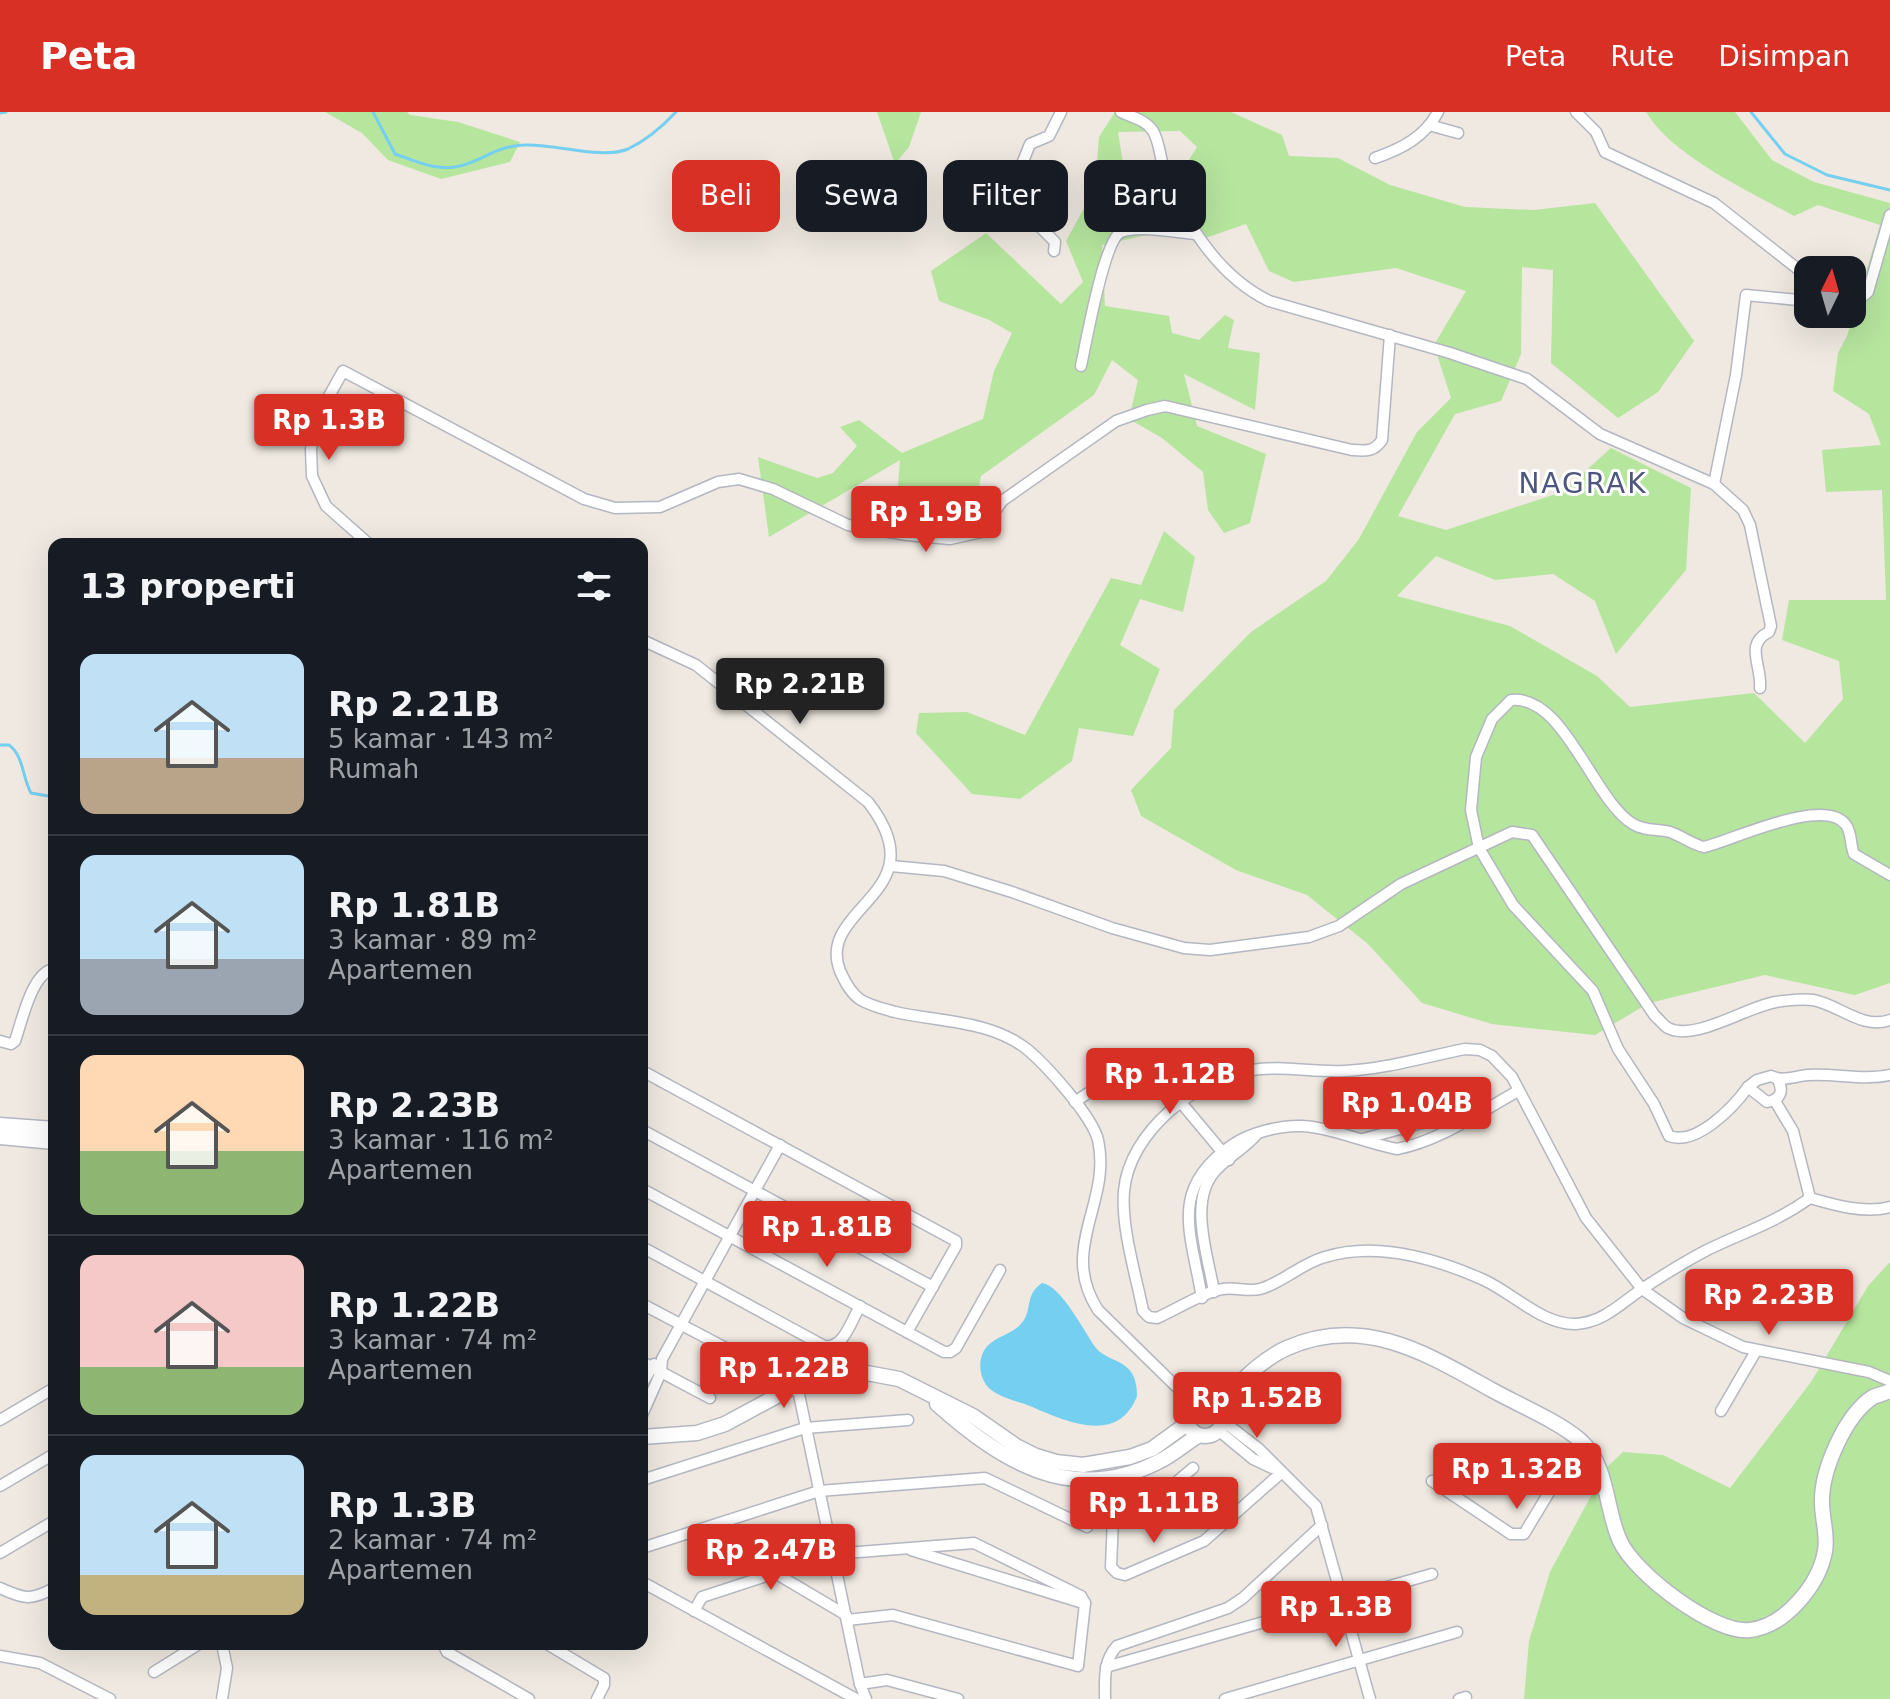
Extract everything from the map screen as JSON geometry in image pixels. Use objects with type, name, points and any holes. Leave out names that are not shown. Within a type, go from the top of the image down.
[{"type":"street","points":[[1024,160],[1030,144],[1047,138],[1061,112]]},
{"type":"street","points":[[1121,112],[1143,121],[1154,132],[1169,182],[1195,234],[1231,273],[1258,296],[1527,379],[1600,434],[1714,484],[1743,510],[1750,525],[1771,626],[1755,645],[1760,688]]},
{"type":"street","points":[[1375,158],[1412,141],[1438,112]]},
{"type":"street","points":[[1576,112],[1596,132],[1605,152],[1714,203],[1794,266]]},
{"type":"street","points":[[1429,125],[1458,133]]},
{"type":"street","points":[[1866,294],[1890,215]]},
{"type":"street","points":[[1081,366],[1110,244],[1117,234],[1125,230],[1145,230],[1195,234]]},
{"type":"street","points":[[1045,232],[1055,242],[1054,251]]},
{"type":"street","points":[[1714,484],[1736,375],[1746,295],[1794,300]]},
{"type":"street","points":[[362,538],[326,506],[312,476],[311,449],[318,416],[343,371],[584,499],[615,508],[660,507],[718,482],[739,479],[773,489],[848,525],[950,539],[981,532],[1002,501],[1116,421],[1165,406],[1352,450],[1377,448],[1382,440],[1390,335]]},
{"type":"street","points":[[648,643],[696,665],[868,802],[882,820],[890,840],[891,866],[878,890],[844,929],[837,944],[836,959],[848,987],[860,1000],[882,1008],[962,1023],[1005,1036],[1028,1051],[1075,1102],[1088,1118],[1097,1139],[1100,1158],[1099,1178],[1083,1251],[1082,1272],[1087,1292],[1098,1310],[1194,1404]]},
{"type":"street","points":[[1748,1087],[1767,1102],[1775,1101],[1782,1087],[1771,1076],[1763,1078],[1748,1087],[1720,1115],[1694,1134],[1677,1139],[1669,1136],[1647,1091],[1618,1049],[1593,991],[1513,905],[1479,848],[1471,810],[1476,757],[1492,719],[1505,703],[1516,699],[1536,705],[1564,731],[1595,781],[1627,820],[1639,827],[1673,833],[1704,847],[1762,826],[1819,815],[1831,816],[1845,824],[1854,854],[1890,875]]},
{"type":"street","points":[[891,866],[944,871],[1112,928],[1184,948],[1210,950],[1309,937],[1339,926],[1401,884],[1512,832],[1532,835],[1655,1016],[1669,1029],[1682,1031],[1705,1027],[1775,1002],[1814,1000],[1864,1020],[1877,1023],[1890,1020]]},
{"type":"street","points":[[0,1041],[11,1044],[15,1041],[37,979],[48,970]]},
{"type":"street","points":[[1890,1207],[1860,1209],[1810,1198],[1781,1218],[1709,1249],[1642,1289],[1616,1310],[1597,1320],[1563,1323],[1543,1316],[1506,1291],[1453,1268],[1406,1256],[1351,1251],[1302,1265],[1261,1289],[1222,1288],[1157,1318],[1149,1317],[1143,1311],[1124,1212],[1124,1191],[1136,1148],[1149,1131],[1212,1082],[1234,1073],[1257,1069],[1346,1071],[1465,1049],[1480,1050],[1492,1056],[1512,1077],[1586,1218],[1642,1289],[1697,1326],[1756,1351],[1869,1372],[1890,1381]]},
{"type":"street","points":[[648,1074],[956,1241],[907,1332]]},
{"type":"street","points":[[1075,1102],[1108,1080],[1136,1074],[1159,1080],[1225,1156]]},
{"type":"street","points":[[1778,1080],[1810,1075],[1890,1075]]},
{"type":"street","points":[[1214,1292],[1201,1215],[1202,1199],[1206,1183],[1225,1156],[1243,1138],[1278,1128],[1300,1126],[1320,1128],[1397,1149],[1409,1147],[1454,1127],[1518,1091]]},
{"type":"street","points":[[1775,1101],[1793,1131],[1810,1198]]},
{"type":"street","points":[[1361,1140],[1433,1120],[1454,1127]]},
{"type":"street","points":[[0,1125],[48,1129]]},
{"type":"street","points":[[648,1133],[933,1287]]},
{"type":"street","points":[[0,1137],[48,1141]]},
{"type":"street","points":[[710,1398],[651,1367],[662,1359],[780,1145]]},
{"type":"street","points":[[1202,1298],[1188,1216],[1189,1199],[1202,1171],[1225,1156]]},
{"type":"street","points":[[648,1192],[944,1352],[956,1348],[1000,1270]]},
{"type":"street","points":[[648,1250],[824,1346],[839,1344],[860,1306]]},
{"type":"street","points":[[648,1307],[756,1364],[774,1397]]},
{"type":"street","points":[[1217,1405],[1245,1378],[1287,1348],[1338,1335],[1397,1341],[1425,1353],[1580,1441],[1601,1471],[1615,1529],[1622,1546],[1636,1563],[1669,1591],[1718,1625],[1750,1631],[1784,1617],[1799,1601],[1817,1572],[1825,1554],[1823,1484],[1830,1461],[1855,1413],[1873,1397],[1890,1391]]},
{"type":"street","points":[[1721,1411],[1756,1351]]},
{"type":"street","points":[[648,1437],[697,1433],[725,1424],[797,1385],[856,1371],[878,1373],[919,1389],[973,1416],[1016,1446],[1056,1462],[1083,1465],[1130,1457],[1152,1449],[1188,1423]]},
{"type":"street","points":[[797,1385],[860,1684],[866,1699]]},
{"type":"street","points":[[919,1389],[964,1428],[1009,1459],[1030,1470],[1054,1476],[1084,1479],[1134,1471],[1159,1462],[1199,1435],[1209,1435],[1220,1426]]},
{"type":"street","points":[[0,1420],[48,1392]]},
{"type":"street","points":[[1199,1435],[1188,1423],[1188,1413],[1194,1404],[1206,1400],[1217,1405]]},
{"type":"street","points":[[1217,1405],[1220,1426]]},
{"type":"street","points":[[648,1478],[805,1428],[908,1420]]},
{"type":"street","points":[[1220,1426],[1259,1449],[1316,1506],[1370,1699]]},
{"type":"street","points":[[1432,1481],[1511,1534],[1524,1534],[1580,1441]]},
{"type":"street","points":[[0,1486],[48,1458]]},
{"type":"street","points":[[1193,1468],[1168,1489],[1117,1510],[1113,1519],[1111,1567],[1117,1573],[1125,1575],[1204,1541],[1281,1473]]},
{"type":"street","points":[[648,1546],[819,1491],[985,1478],[1087,1527]]},
{"type":"street","points":[[0,1553],[48,1525]]},
{"type":"street","points":[[1105,1699],[1106,1667],[1109,1654],[1117,1646],[1228,1608],[1243,1598],[1322,1525]]},
{"type":"street","points":[[694,1611],[702,1597],[775,1573],[833,1554],[974,1543],[1081,1596],[1085,1603],[1078,1666],[893,1615],[846,1618],[775,1573]]},
{"type":"street","points":[[905,1548],[1085,1603]]},
{"type":"street","points":[[1106,1667],[1432,1574]]},
{"type":"street","points":[[648,1585],[856,1699]]},
{"type":"street","points":[[0,1588],[23,1598],[37,1598],[48,1592]]},
{"type":"street","points":[[1225,1699],[1457,1632]]},
{"type":"street","points":[[154,1672],[189,1650]]},
{"type":"street","points":[[222,1699],[227,1668],[223,1650]]},
{"type":"street","points":[[446,1650],[529,1699]]},
{"type":"street","points":[[557,1650],[604,1678],[597,1699]]},
{"type":"street","points":[[0,1656],[40,1663],[110,1699]]},
{"type":"street","points":[[860,1684],[887,1680],[958,1699]]},
{"type":"green space","points":[[325,112],[407,112],[458,122],[520,142],[510,162],[441,179],[388,160],[362,133]]},
{"type":"green space","points":[[877,112],[921,112],[909,147],[898,160],[894,160]]},
{"type":"green space","points":[[1115,112],[1231,112],[1282,135],[1289,156],[1338,158],[1390,185],[1465,207],[1534,210],[1595,203],[1694,341],[1658,392],[1618,418],[1551,363],[1553,270],[1522,267],[1521,354],[1501,401],[1455,414],[1398,516],[1446,530],[1562,492],[1611,448],[1691,488],[1686,570],[1616,654],[1595,601],[1553,574],[1495,580],[1436,556],[1397,596],[1510,626],[1597,676],[1630,707],[1754,693],[1805,743],[1843,699],[1839,661],[1782,640],[1789,600],[1886,600],[1882,490],[1826,492],[1822,450],[1881,445],[1869,414],[1833,391],[1838,353],[1849,328],[1866,328],[1866,272],[1880,225],[1818,205],[1794,216],[1692,158],[1658,128],[1646,112],[1735,112],[1772,160],[1814,182],[1890,203],[1890,983],[1855,995],[1765,975],[1649,1003],[1595,1035],[1492,1024],[1422,1003],[1368,944],[1307,895],[1236,870],[1141,816],[1131,790],[1171,748],[1174,710],[1251,632],[1326,581],[1359,539],[1417,432],[1451,398],[1434,345],[1466,291],[1396,268],[1294,282],[1269,271],[1246,224],[1202,239],[1198,232],[1206,232],[1206,160],[1189,160],[1197,147],[1180,131],[1118,132],[1122,160],[1097,160],[1099,137]]},
{"type":"green space","points":[[1084,208],[1084,232],[1160,232],[1102,245],[1105,306],[1169,316],[1172,333],[1199,340],[1225,315],[1234,320],[1228,348],[1260,353],[1255,410],[1184,374],[1197,426],[1266,454],[1250,523],[1224,533],[1208,510],[1203,472],[1162,438],[1129,419],[1138,380],[1112,360],[1094,395],[981,476],[972,527],[896,512],[900,460],[769,537],[758,457],[817,478],[833,473],[857,446],[840,427],[859,420],[902,453],[983,419],[994,371],[1012,333],[989,320],[939,301],[931,271],[986,233],[1061,304],[1083,282],[1066,241]]},
{"type":"green space","points":[[1164,531],[1195,557],[1183,612],[1140,599],[1120,645],[1160,669],[1133,736],[1079,728],[1072,761],[1020,799],[972,794],[916,733],[919,713],[967,712],[1025,735],[1111,578],[1141,585]]},
{"type":"green space","points":[[1890,1262],[1890,1699],[1524,1699],[1529,1641],[1550,1572],[1606,1468],[1623,1452],[1663,1455],[1730,1488],[1811,1382],[1868,1286]]},
{"type":"water","points":[[1042,1283],[1050,1286],[1065,1301],[1096,1348],[1128,1368],[1133,1375],[1137,1396],[1117,1421],[1104,1425],[1074,1423],[1004,1397],[984,1382],[980,1364],[985,1349],[1020,1325],[1027,1314],[1030,1298]]},
{"type":"waterway","points":[[0,113],[6,112]]},
{"type":"waterway","points":[[373,112],[395,154],[443,168],[460,166],[506,148],[524,145],[617,152],[648,137],[676,112]]},
{"type":"waterway","points":[[1751,112],[1785,154],[1827,175],[1890,190]]},
{"type":"waterway","points":[[0,745],[9,745],[18,755],[31,793],[48,796]]},
{"type":"district","name":"NAGRAK","points":[[1583,483]]}]
